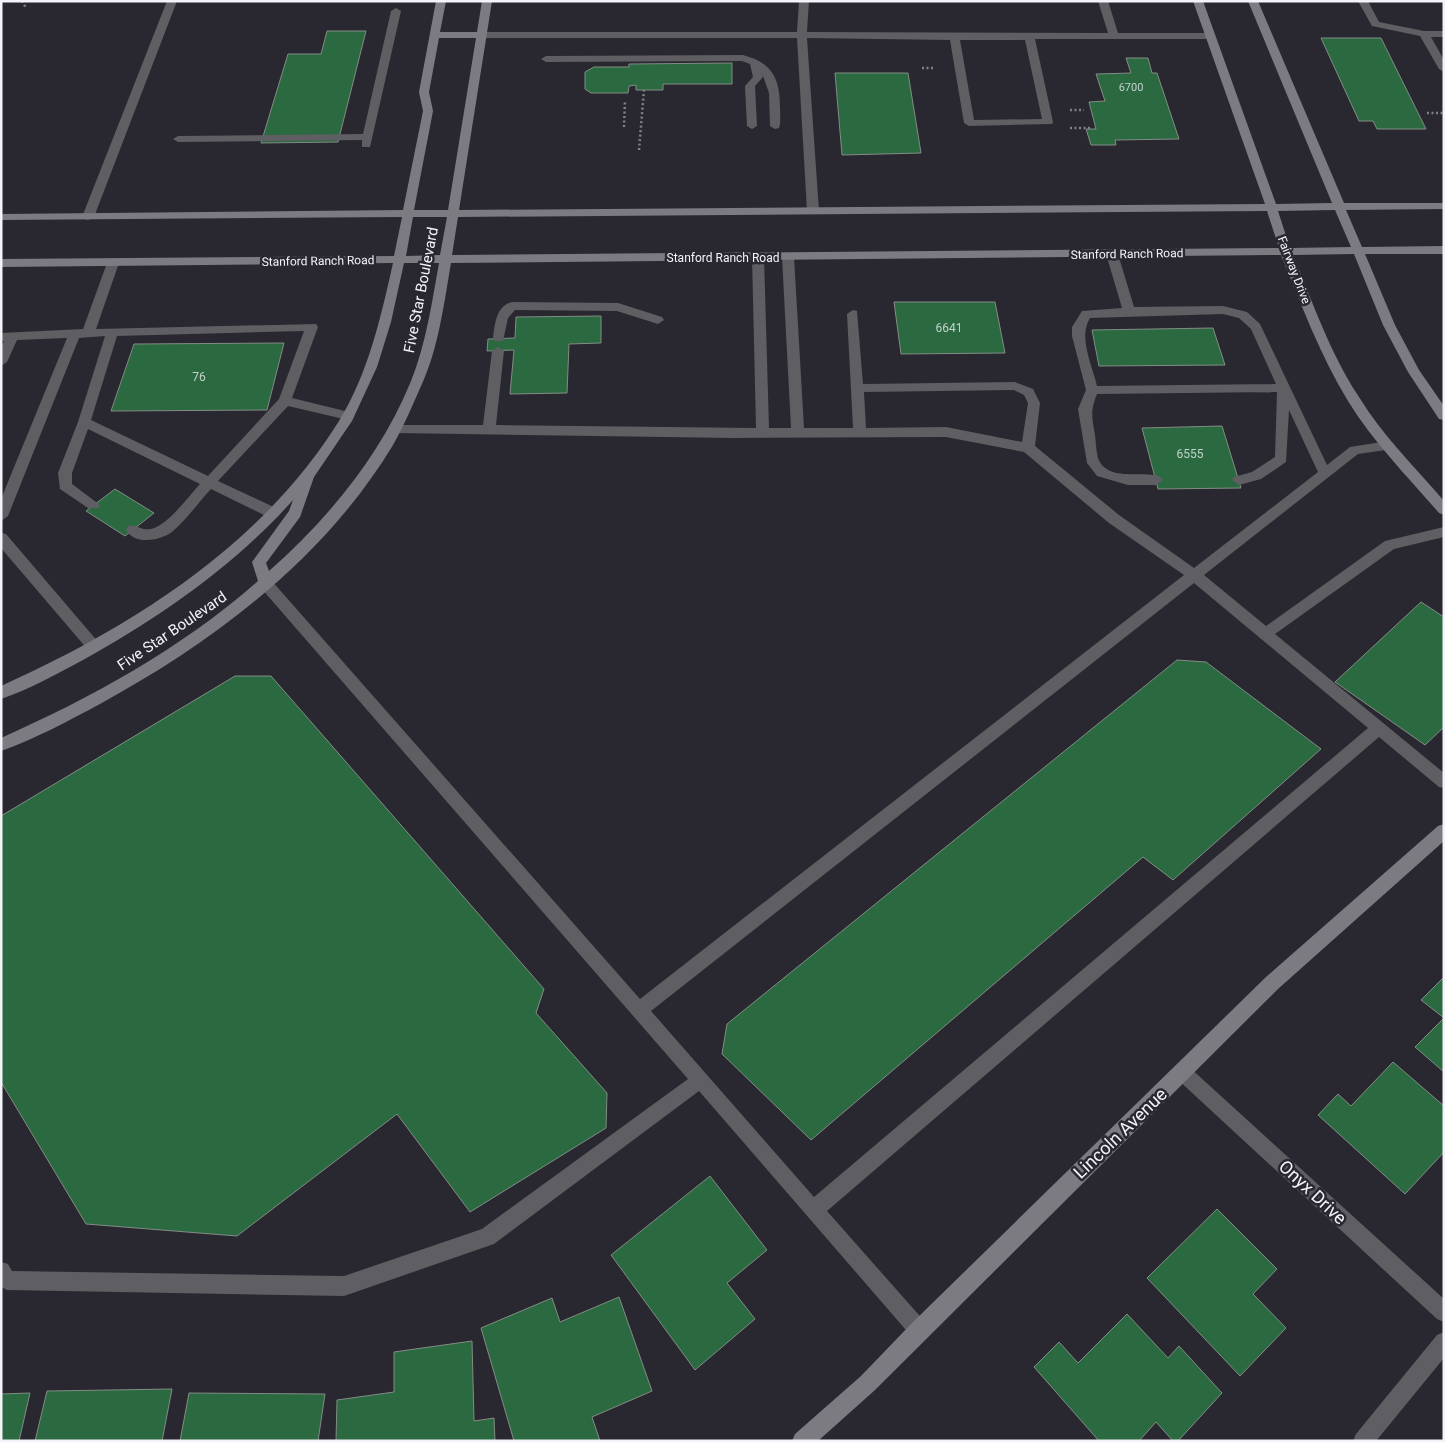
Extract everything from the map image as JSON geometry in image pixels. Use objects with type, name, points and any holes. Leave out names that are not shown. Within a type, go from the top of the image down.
[{"type":"main road","name":"Five Star Boulevard","points":[[1,693],[94,647],[170,600],[235,550],[311,470],[348,416],[370,368],[384,325],[428,111],[424,92],[441,1]]},
{"type":"main road","name":"Five Star Boulevard","points":[[1,745],[40,729],[122,684],[204,633],[266,584],[318,533],[357,486],[396,428],[417,382],[429,345],[453,214],[487,1]]},
{"type":"main road","name":"Fairway Drive","points":[[1198,1],[1261,173],[1286,253],[1326,347],[1353,398],[1388,446],[1444,510]]},
{"type":"main road","points":[[1253,1],[1402,350],[1444,416]]},
{"type":"main road","points":[[434,34],[482,35]]},
{"type":"main road","points":[[1,217],[1444,206]]},
{"type":"main road","name":"Stanford Ranch Road","points":[[1,263],[1286,253],[1444,250]]},
{"type":"main road","points":[[266,584],[259,562],[295,513],[311,470]]},
{"type":"main road","name":"Lincoln Avenue","points":[[802,1441],[868,1383],[919,1330],[1272,982],[1444,831]]},
{"type":"street","points":[[88,217],[172,1]]},
{"type":"street","points":[[804,1],[802,35],[813,211]]},
{"type":"street","points":[[1103,1],[1114,36]]},
{"type":"street","points":[[1363,1],[1375,24],[1424,34],[1444,34]]},
{"type":"street","points":[[178,139],[367,142],[396,11]]},
{"type":"street","points":[[482,35],[760,33],[802,35],[1210,36]]},
{"type":"street","points":[[1424,34],[1444,69]]},
{"type":"street","points":[[954,36],[969,122],[1048,122],[1028,36]]},
{"type":"street","points":[[546,59],[743,58],[754,61],[768,71],[774,81],[775,126]]},
{"type":"street","points":[[752,126],[750,86],[758,77],[754,61]]},
{"type":"street","points":[[1112,254],[1129,311]]},
{"type":"street","points":[[758,257],[763,433]]},
{"type":"street","points":[[788,257],[798,433]]},
{"type":"street","points":[[88,333],[112,263]]},
{"type":"street","points":[[489,430],[502,317],[512,306],[618,307],[658,320]]},
{"type":"street","points":[[1156,480],[1128,480],[1102,474],[1092,460],[1084,409],[1092,390],[1078,336],[1081,320],[1086,314],[1094,312],[1223,310],[1243,314],[1256,327],[1325,474]]},
{"type":"street","points":[[853,314],[860,433]]},
{"type":"street","points":[[1,362],[6,337],[112,332],[312,327],[285,401],[166,529],[150,536],[139,535],[133,530]]},
{"type":"street","points":[[93,505],[66,486],[65,474],[84,422],[112,332]]},
{"type":"street","points":[[2,514],[74,335]]},
{"type":"street","points":[[857,388],[1015,386],[1029,392],[1034,403],[1028,448]]},
{"type":"street","points":[[1092,390],[1283,388]]},
{"type":"street","points":[[1239,480],[1251,479],[1261,474],[1281,459],[1283,388]]},
{"type":"street","points":[[285,401],[348,416]]},
{"type":"street","points":[[84,422],[273,512]]},
{"type":"street","points":[[396,428],[763,433],[946,432],[1028,448],[1114,519],[1194,575],[1444,782]]},
{"type":"street","points":[[639,1010],[1355,450],[1388,446]]},
{"type":"street","points":[[1266,634],[1390,545],[1444,532]]},
{"type":"street","points":[[4,545],[94,647]]},
{"type":"street","points":[[266,584],[919,1330]]},
{"type":"street","points":[[813,1210],[1379,728]]},
{"type":"street","name":"Onyx Drive","points":[[1182,1072],[1444,1312]]},
{"type":"street","points":[[1,1270],[7,1280],[344,1286],[486,1237],[700,1080]]},
{"type":"street","points":[[1363,1441],[1444,1342]]},
{"type":"path","points":[[22,1],[26,8]]},
{"type":"path","points":[[639,150],[644,90]]},
{"type":"path","points":[[624,127],[625,100]]},
{"type":"path","points":[[1427,113],[1444,113]]},
{"type":"building","points":[[327,31],[366,31],[338,142],[261,143],[288,54],[321,54]]},
{"type":"building","points":[[1321,38],[1381,38],[1426,129],[1377,129],[1373,121],[1359,121]]},
{"type":"building","points":[[1126,58],[1148,58],[1152,73],[1157,73],[1179,139],[1115,140],[1116,145],[1091,145],[1086,129],[1096,129],[1089,102],[1105,101],[1096,74],[1131,73]]},
{"type":"building","points":[[732,63],[732,84],[663,84],[663,90],[636,90],[636,85],[629,86],[628,93],[591,93],[585,89],[585,72],[594,67],[629,67],[629,64]]},
{"type":"building","points":[[835,73],[908,73],[921,153],[842,155]]},
{"type":"building","points":[[894,302],[995,302],[1005,353],[901,354]]},
{"type":"building","points":[[601,316],[601,343],[569,344],[567,393],[510,394],[514,350],[487,351],[488,339],[515,338],[516,317]]},
{"type":"building","points":[[1213,328],[1225,365],[1099,366],[1092,330]]},
{"type":"building","points":[[284,343],[267,410],[111,411],[134,344]]},
{"type":"building","points":[[1222,426],[1241,488],[1158,489],[1142,428]]},
{"type":"building","points":[[115,489],[154,513],[125,536],[86,511]]},
{"type":"building","points":[[1421,602],[1444,617],[1444,727],[1425,745],[1335,682]]},
{"type":"building","points":[[1177,660],[1206,662],[1321,749],[1173,880],[1143,857],[811,1140],[722,1054],[727,1024]]},
{"type":"building","points":[[235,676],[271,676],[544,989],[536,1013],[607,1093],[606,1128],[470,1212],[397,1114],[237,1236],[86,1224],[1,1082],[1,816]]},
{"type":"building","points":[[1444,977],[1444,1018],[1421,1000]]},
{"type":"building","points":[[1444,1018],[1444,1072],[1415,1047]]},
{"type":"building","points":[[1393,1062],[1444,1106],[1444,1152],[1405,1194],[1318,1115],[1338,1094],[1351,1106]]},
{"type":"building","points":[[710,1176],[767,1250],[727,1283],[755,1319],[695,1370],[611,1255]]},
{"type":"building","points":[[1217,1209],[1277,1269],[1253,1294],[1286,1328],[1240,1376],[1147,1278]]},
{"type":"building","points":[[619,1297],[652,1391],[592,1417],[600,1441],[514,1441],[481,1328],[552,1298],[560,1322]]},
{"type":"building","points":[[1127,1314],[1168,1358],[1179,1346],[1222,1393],[1178,1441],[1173,1441],[1156,1422],[1139,1441],[1099,1441],[1034,1367],[1059,1342],[1078,1363]]},
{"type":"building","points":[[472,1341],[474,1421],[494,1418],[495,1441],[336,1441],[337,1400],[394,1392],[394,1352]]},
{"type":"building","points":[[172,1389],[162,1441],[35,1441],[47,1391]]},
{"type":"building","points":[[30,1393],[19,1441],[1,1441],[1,1394]]},
{"type":"building","points":[[189,1393],[325,1394],[318,1441],[180,1441]]}]
